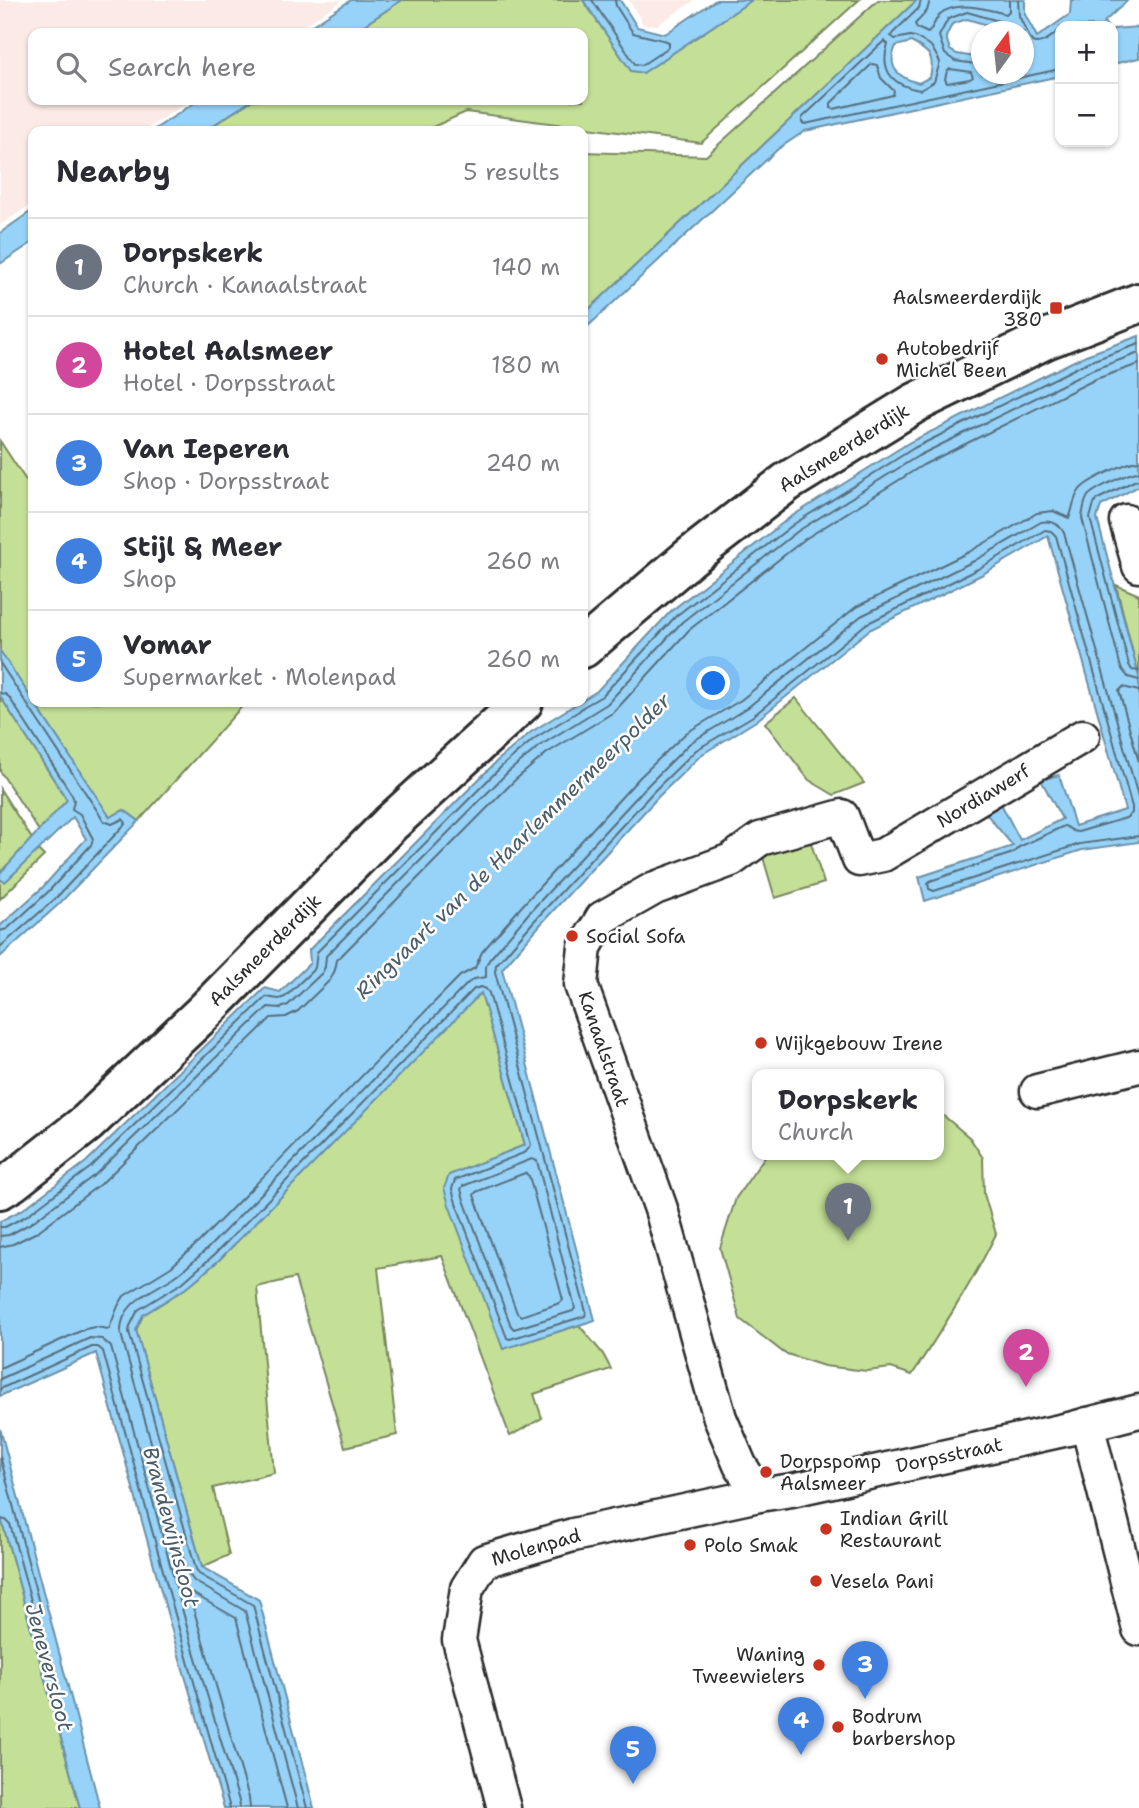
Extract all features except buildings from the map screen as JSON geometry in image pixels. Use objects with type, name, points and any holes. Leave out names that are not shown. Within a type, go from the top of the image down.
[{"type":"street","name":"Aalsmeerderdijk","points":[[588,644],[689,558],[787,482],[915,403],[1046,339],[1139,303]]},
{"type":"street","points":[[1126,521],[1139,566]]},
{"type":"street","name":"Aalsmeerderdijk","points":[[0,1189],[88,1123],[203,1013],[391,823],[518,707]]},
{"type":"street","name":"Nordiawerf","points":[[883,855],[1083,736]]},
{"type":"street","name":"Kanaalstraat","points":[[759,1495],[740,1465],[720,1418],[661,1209],[581,985],[585,947],[602,918],[655,888],[731,860],[760,839],[842,816],[859,860],[883,855]]},
{"type":"street","points":[[1037,1091],[1139,1066]]},
{"type":"street","name":"Dorpsstraat","points":[[759,1495],[792,1490],[1139,1411]]},
{"type":"street","points":[[1087,1424],[1139,1629]]},
{"type":"street","name":"Molenpad","points":[[504,1808],[459,1640],[467,1588],[484,1561],[573,1535],[759,1495]]},
{"type":"shaded area","points":[[0,0],[343,0],[300,28],[28,28],[28,105],[183,105],[151,126],[28,126],[28,206],[0,225]]},
{"type":"shaded area","points":[[629,0],[695,0],[657,25],[644,25]]},
{"type":"green space","points":[[402,0],[583,0],[631,70],[643,73],[752,0],[859,0],[701,143],[466,112],[435,126],[213,126],[244,105],[588,105],[588,28],[360,28]]},
{"type":"green space","points":[[878,0],[917,0],[588,310],[588,152],[706,156]]},
{"type":"green space","points":[[0,441],[28,483],[28,693],[0,651]]},
{"type":"green space","points":[[1116,585],[1139,595],[1139,677]]},
{"type":"green space","points":[[0,696],[67,800],[39,831],[0,771]]},
{"type":"green space","points":[[796,698],[864,783],[834,795],[809,780],[765,723]]},
{"type":"green space","points":[[37,707],[242,707],[139,821],[124,810],[110,818]]},
{"type":"green space","points":[[0,789],[32,839],[0,873]]},
{"type":"green space","points":[[810,840],[824,883],[775,898],[762,854]]},
{"type":"green space","points":[[38,850],[44,856],[0,899],[0,878],[7,880]]},
{"type":"green space","points":[[481,992],[525,1145],[449,1175],[503,1349],[579,1325],[603,1354],[611,1369],[534,1394],[542,1418],[510,1436],[442,1256],[378,1268],[397,1435],[345,1447],[295,1278],[257,1287],[274,1473],[213,1488],[229,1555],[202,1567],[136,1330],[143,1315],[186,1288],[219,1260]]},
{"type":"green space","points":[[944,1116],[970,1138],[983,1158],[984,1194],[996,1234],[967,1288],[912,1375],[891,1368],[867,1371],[824,1366],[784,1353],[740,1319],[720,1248],[736,1198],[763,1160],[944,1160]]},
{"type":"green space","points":[[0,1514],[80,1808],[0,1808]]},
{"type":"water","points":[[351,0],[402,0],[360,28],[308,28]]},
{"type":"water","points":[[583,0],[620,0],[637,27],[665,34],[716,0],[752,0],[643,73],[631,71]]},
{"type":"water","points":[[917,0],[1025,0],[1025,14],[1029,21],[967,19],[952,24],[946,37],[950,50],[971,56],[971,84],[1023,84],[805,131],[778,149],[588,326],[588,310]],"holes":[[[911,42],[927,52],[932,64],[930,77],[919,83],[896,71],[893,60],[896,46]]]},
{"type":"water","points":[[1071,0],[1128,0],[1105,21],[1060,21],[1070,14]]},
{"type":"water","points":[[1055,24],[1055,77],[1034,82],[1034,31],[1037,37]]},
{"type":"water","points":[[1139,27],[1139,58],[1118,63],[1118,29]]},
{"type":"water","points":[[191,105],[244,105],[212,126],[160,126]]},
{"type":"water","points":[[28,213],[28,245],[0,264],[0,233]]},
{"type":"water","points":[[1139,336],[1139,486],[1101,506],[1097,518],[1139,677],[1139,842],[1082,850],[925,901],[919,877],[1013,846],[984,811],[1000,802],[1020,840],[1062,819],[1041,780],[1059,775],[1075,826],[1125,810],[1048,536],[981,575],[869,630],[756,721],[701,755],[659,796],[502,969],[595,1320],[503,1349],[449,1205],[444,1188],[449,1175],[525,1145],[481,993],[219,1260],[186,1288],[143,1315],[136,1330],[202,1567],[259,1600],[314,1808],[224,1808],[175,1642],[96,1353],[0,1396],[0,1221],[22,1210],[86,1162],[265,988],[280,992],[310,963],[309,950],[497,761],[531,732],[571,707],[588,707],[588,697],[597,691],[671,611],[789,518],[910,442],[1086,355]]},
{"type":"water","points":[[0,651],[28,693],[28,707],[37,707],[110,817],[124,810],[139,821],[59,904],[0,957],[0,926],[43,887],[86,839],[73,817],[5,882],[0,879],[0,873],[67,800],[0,696]]},
{"type":"water","name":"Jeneversloot","points":[[0,1428],[100,1808],[80,1808],[0,1514]]},
{"type":"place","name":"Aalsmeerderdijk 380","points":[[1056,308]]},
{"type":"place","name":"Autobedrijf Michel Been","points":[[882,359]]},
{"type":"place","name":"Social Sofa","points":[[572,936]]},
{"type":"place","name":"Wijkgebouw Irene","points":[[761,1043]]},
{"type":"place","name":"Dorpskerk","points":[[848,1241]]},
{"type":"place","name":"Hotel Aalsmeer","points":[[1026,1387]]},
{"type":"place","name":"Dorpspomp Aalsmeer","points":[[766,1472]]},
{"type":"place","name":"Indian Grill Restaurant","points":[[826,1529]]},
{"type":"place","name":"Polo Smak","points":[[690,1545]]},
{"type":"place","name":"Vesela Pani","points":[[816,1581]]},
{"type":"place","name":"Waning Tweewielers","points":[[819,1665]]},
{"type":"place","name":"Van Ieperen","points":[[865,1699]]},
{"type":"place","name":"Bodrum barbershop","points":[[838,1727]]},
{"type":"place","name":"Stijl & Meer","points":[[801,1755]]},
{"type":"place","name":"Vomar","points":[[633,1784]]},
{"type":"water label","name":"Ringvaart van de Haarlemmermeerpolder","points":[[513,846]]},
{"type":"water label","name":"Brandewijnsloot","points":[[171,1527]]}]
